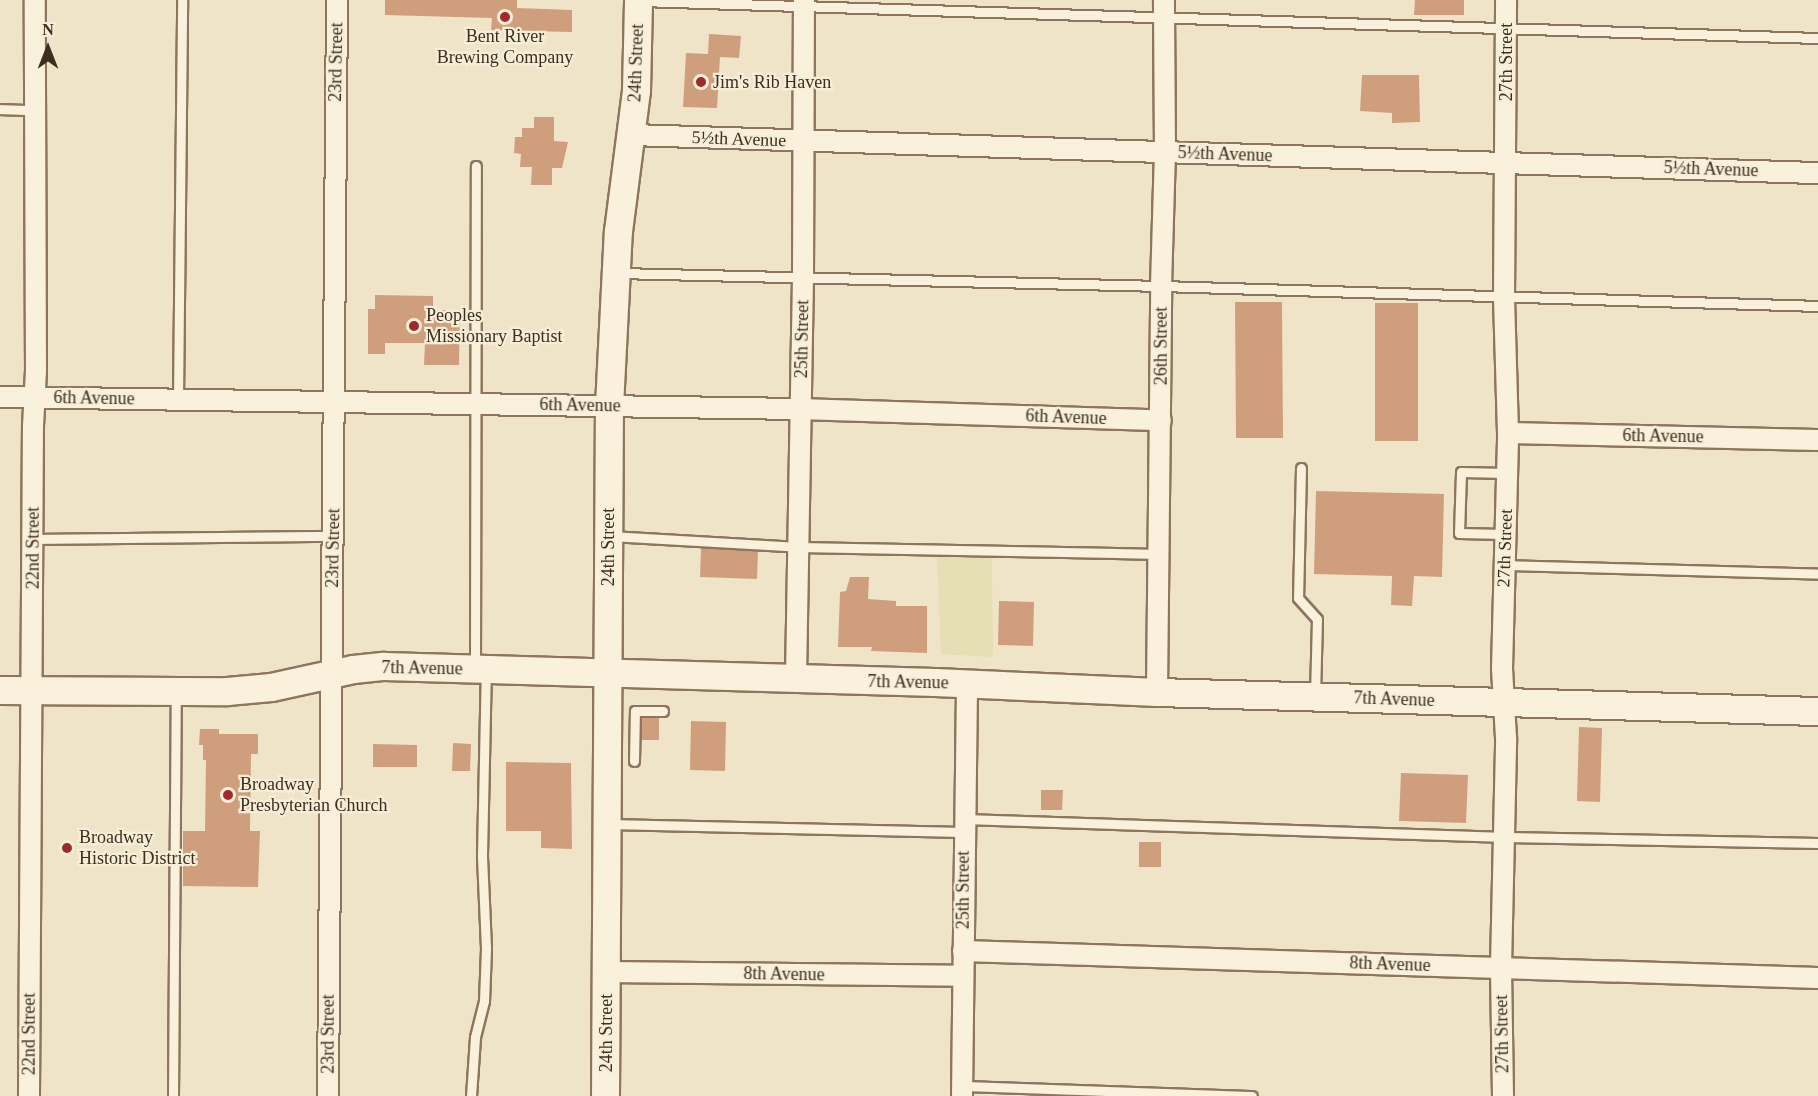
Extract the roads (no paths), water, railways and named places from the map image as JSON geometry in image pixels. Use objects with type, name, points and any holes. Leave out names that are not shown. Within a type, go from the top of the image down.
[{"type":"street","name":"22nd Street","points":[[29,1096],[34,539],[35,0]]},
{"type":"street","name":"23rd Street","points":[[328,1096],[337,0]]},
{"type":"street","name":"27th Street","points":[[1503,1096],[1501,967],[1506,837],[1502,669],[1508,433],[1504,297],[1506,0]]},
{"type":"street","name":"24th Street","points":[[605,1096],[609,406],[615,273],[636,90],[638,1]]},
{"type":"street","name":"25th Street","points":[[796,678],[803,276],[804,3]]},
{"type":"street","name":"26th Street","points":[[1157,692],[1161,286],[1165,152],[1164,9]]},
{"type":"street","name":"5½th Avenue","points":[[632,135],[1818,172]]},
{"type":"street","name":"6th Avenue","points":[[0,397],[801,409],[1161,420]]},
{"type":"street","name":"6th Avenue","points":[[1508,433],[1818,440]]},
{"type":"street","name":"7th Avenue","points":[[0,690],[227,691],[271,687],[330,673],[384,666],[1818,711]]},
{"type":"street","name":"25th Street","points":[[962,1091],[967,683]]},
{"type":"street","name":"8th Avenue","points":[[963,951],[1818,978]]},
{"type":"street","name":"8th Avenue","points":[[606,972],[963,976]]},
{"type":"lane","points":[[178,399],[182,0]]},
{"type":"lane","points":[[638,1],[1164,9],[1507,27],[1818,38]]},
{"type":"lane","points":[[0,109],[36,110]]},
{"type":"lane","points":[[471,1096],[471,1065],[484,1001],[486,958],[476,403],[476,166]]},
{"type":"lane","points":[[615,273],[803,276],[1818,306]]},
{"type":"lane","points":[[1301,468],[1298,598],[1317,619],[1315,697]]},
{"type":"lane","points":[[1505,534],[1458,533],[1461,472],[1507,473]]},
{"type":"lane","points":[[34,539],[334,536]]},
{"type":"lane","points":[[608,536],[799,547],[1159,554]]},
{"type":"lane","points":[[1505,565],[1818,574]]},
{"type":"lane","points":[[173,1096],[176,692]]},
{"type":"lane","points":[[634,761],[635,711],[663,711]]},
{"type":"lane","points":[[607,824],[964,825],[1818,843]]},
{"type":"lane","points":[[962,1091],[1252,1096]]},
{"type":"place","name":"Bent River Brewing Company","points":[[505,17]]},
{"type":"place","name":"Jim's Rib Haven","points":[[701,82]]},
{"type":"place","name":"Peoples Missionary Baptist","points":[[414,326]]},
{"type":"place","name":"Broadway Presbyterian Church","points":[[228,795]]},
{"type":"place","name":"Broadway Historic District","points":[[67,848]]}]
